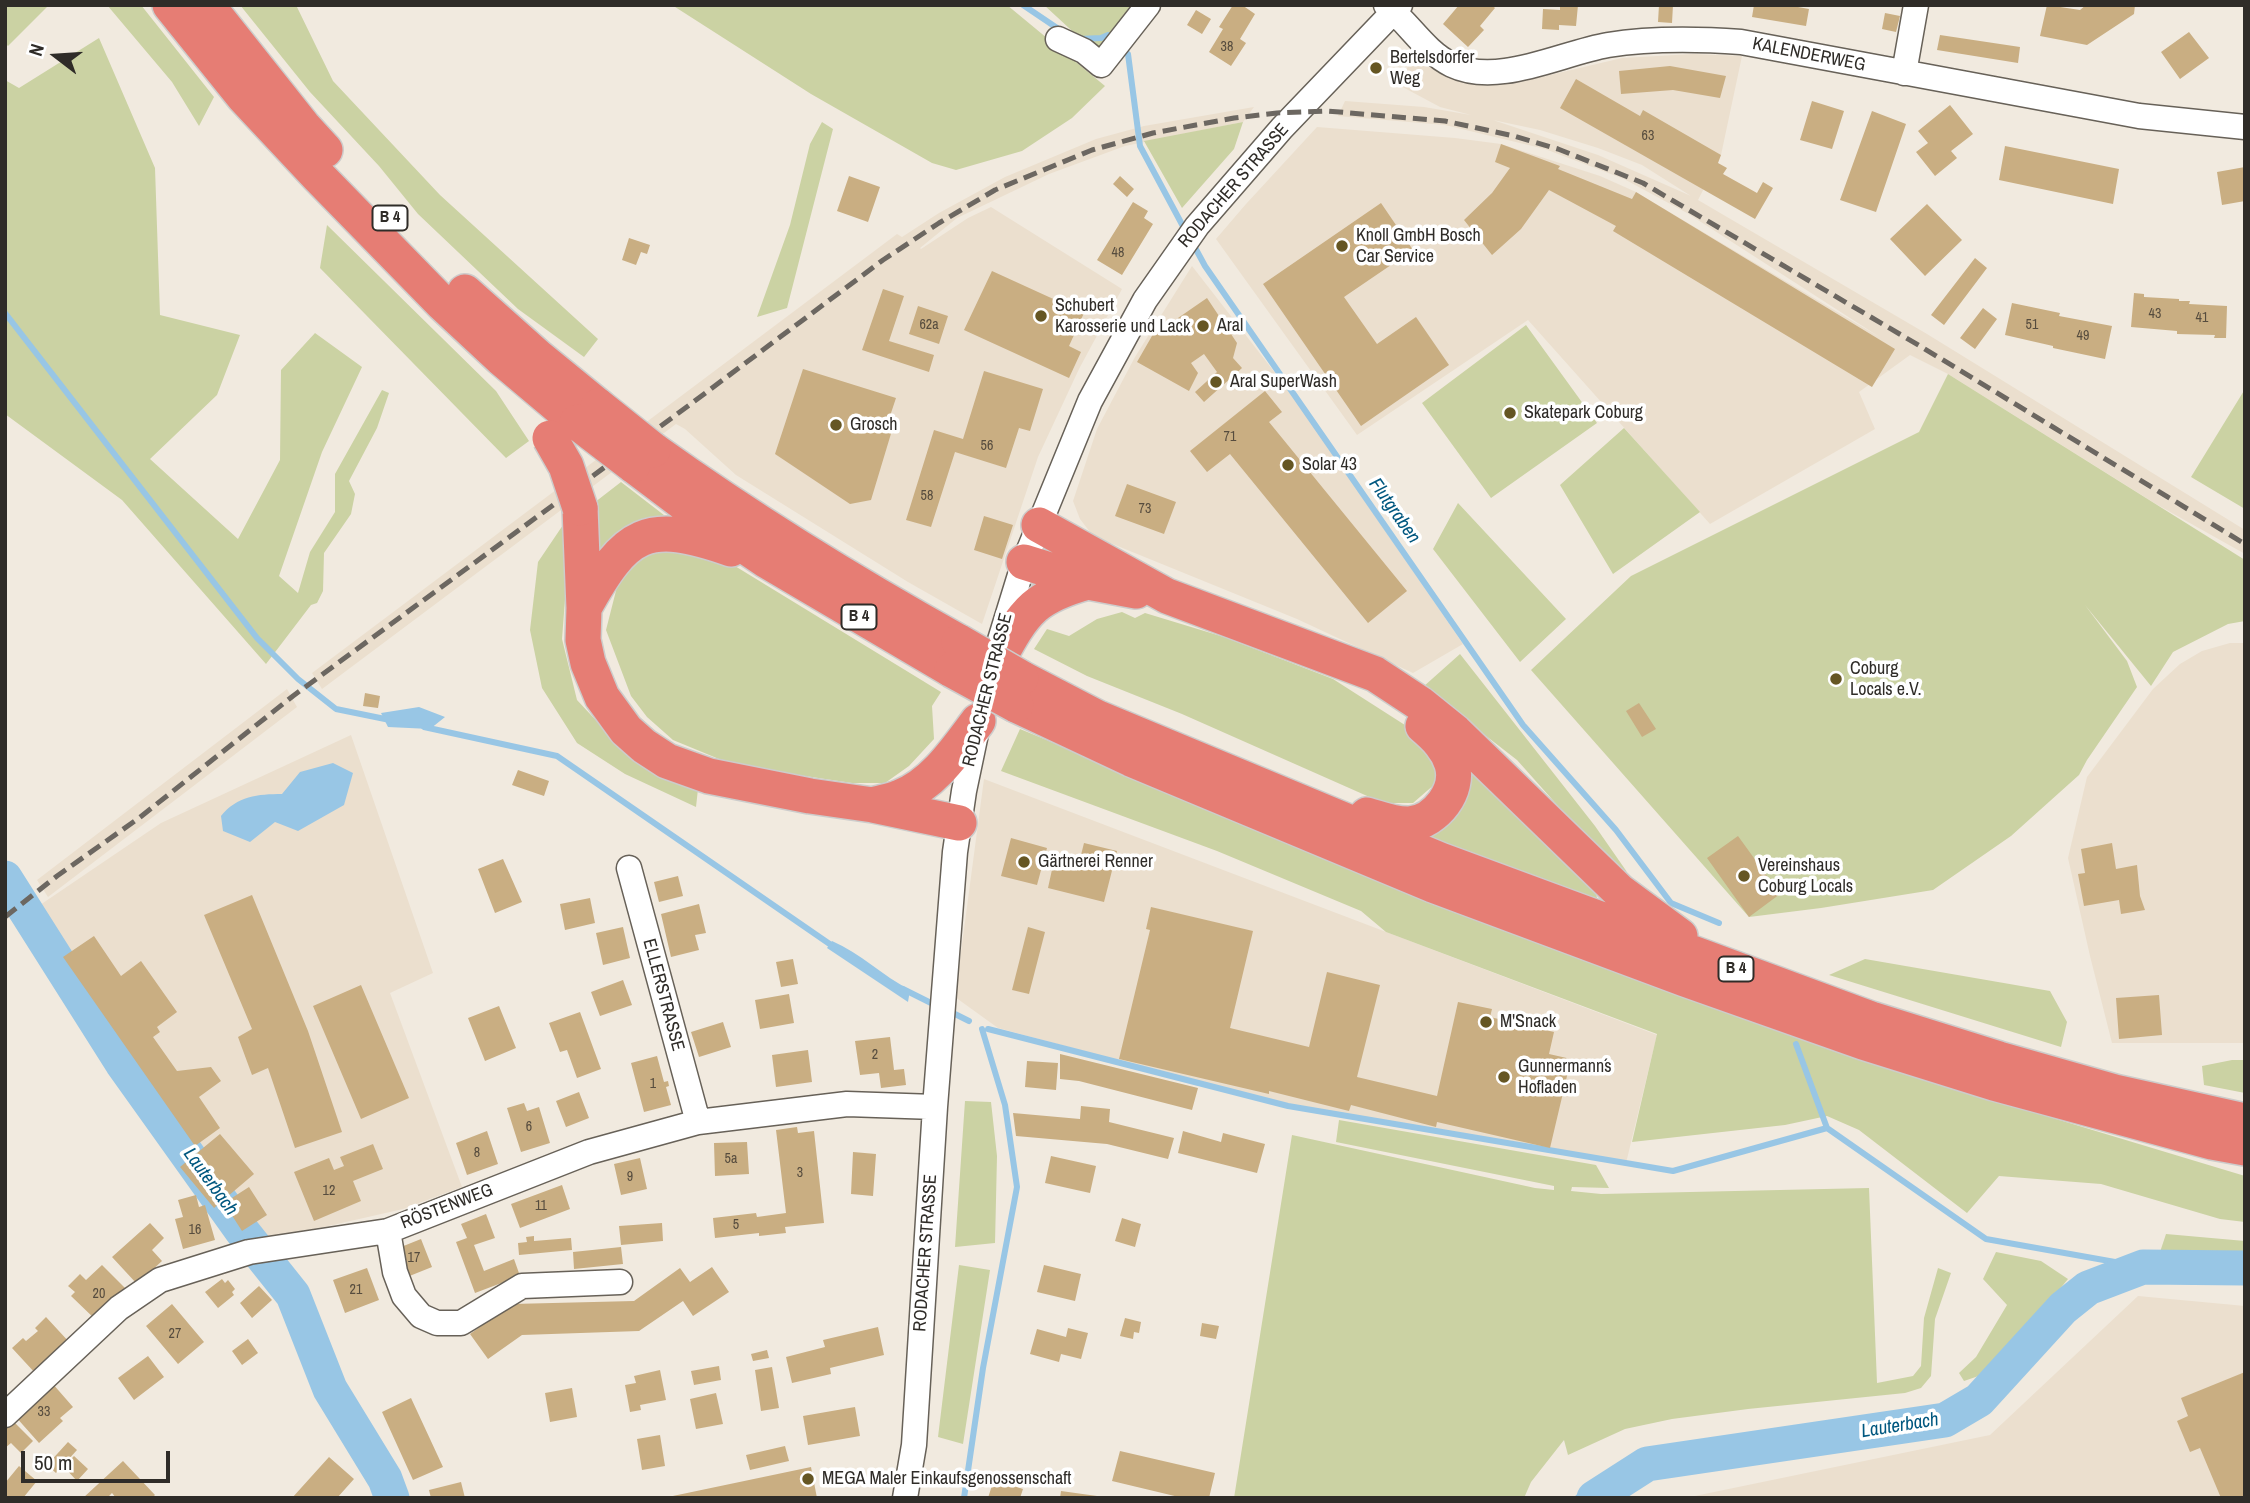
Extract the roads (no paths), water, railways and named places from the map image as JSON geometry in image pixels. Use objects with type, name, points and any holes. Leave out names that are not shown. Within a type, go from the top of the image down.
[{"type":"highway","name":"B 4","points":[[170,5],[254,107],[443,304],[575,422],[643,457],[877,596],[956,656]]},
{"type":"highway","name":"B 4","points":[[207,5],[303,126],[403,232],[538,357],[575,422]]},
{"type":"highway","points":[[575,422],[566,466],[580,508],[583,640],[587,663],[602,698],[626,730],[644,747],[667,761],[709,776],[810,796],[873,805],[960,824]]},
{"type":"highway","name":"B 4","points":[[643,457],[702,517],[767,561],[1010,685],[1131,759],[1433,886],[1863,1042],[2108,1115],[2245,1148]]},
{"type":"highway","points":[[1039,525],[1167,596],[1375,674],[1419,703],[1455,732],[1619,891],[1713,961]]},
{"type":"highway","points":[[584,608],[605,571],[618,555],[636,542],[653,535],[671,532],[703,539],[767,561]]},
{"type":"highway","points":[[1024,562],[1088,582],[1167,596]]},
{"type":"highway","points":[[1010,685],[1024,620],[1035,606],[1066,589],[1088,582]]},
{"type":"highway","points":[[1240,776],[1397,824],[1412,824],[1438,811],[1449,795],[1453,776],[1452,765],[1440,740],[1324,655]]},
{"type":"highway","name":"B 4","points":[[1010,685],[1098,718],[1440,860],[1871,1018],[2115,1092],[2245,1121]]},
{"type":"highway","points":[[873,805],[900,797],[921,785],[946,762],[978,721]]},
{"type":"highway","points":[[2108,1115],[2245,1162]]},
{"type":"street","points":[[1058,39],[1084,51],[1101,65],[1148,5]]},
{"type":"street","points":[[1903,73],[1916,5]]},
{"type":"street","name":"KALENDERWEG","points":[[1394,7],[1432,54],[1455,66],[1480,72],[1506,71],[1606,45],[1696,39],[1741,42],[2139,116],[2245,127]]},
{"type":"street","name":"RODACHER STRASSE","points":[[905,1498],[914,1445],[955,852],[978,721],[1010,685],[1006,617],[1024,562],[1090,401],[1145,300],[1187,240],[1282,128],[1394,7]]},
{"type":"street","name":"ELLERSTRASSE","points":[[629,868],[698,1122]]},
{"type":"street","name":"RÖSTENWEG","points":[[5,1415],[119,1308],[160,1280],[256,1251],[388,1231],[589,1152],[698,1122],[847,1104],[936,1107]]},
{"type":"street","points":[[388,1231],[394,1272],[404,1296],[421,1316],[437,1323],[461,1323],[522,1286],[620,1282]]},
{"type":"water","points":[[419,707],[445,717],[430,729],[388,727],[381,713]]},
{"type":"water","points":[[333,763],[353,773],[344,805],[298,831],[275,822],[250,842],[223,831],[221,816],[234,804],[256,796],[282,794],[300,772]]},
{"type":"water","points":[[832,941],[910,990],[908,1002],[827,948]]},
{"type":"water","points":[[2160,1252],[2245,1259],[2245,1275],[2215,1271],[2153,1280],[2147,1254]]},
{"type":"water","points":[[1943,1410],[1963,1424],[1907,1434],[1885,1421]]},
{"type":"water","points":[[1610,1474],[1609,1498],[1573,1498],[1595,1478]]},
{"type":"waterway","name":"Flutgraben","points":[[1023,5],[1063,32]]},
{"type":"waterway","name":"Flutgraben","points":[[1079,39],[1108,35],[1115,41]]},
{"type":"waterway","name":"Flutgraben","points":[[1122,49],[1128,54],[1140,146],[1185,230]]},
{"type":"waterway","name":"Flutgraben","points":[[1192,242],[1205,266],[1523,725],[1616,830],[1671,903],[1719,923]]},
{"type":"waterway","points":[[5,313],[257,638],[298,679],[336,709],[390,720]]},
{"type":"waterway","points":[[424,727],[557,756],[834,947]]},
{"type":"waterway","name":"Lauterbach","points":[[5,878],[122,1063],[242,1231],[293,1295],[330,1389],[385,1479],[392,1498]]},
{"type":"waterway","points":[[903,989],[937,1006]]},
{"type":"waterway","points":[[947,1010],[969,1021]]},
{"type":"waterway","points":[[964,1498],[983,1368],[1017,1187],[1005,1105],[982,1029]]},
{"type":"waterway","points":[[988,1029],[1288,1106],[1673,1171],[1827,1128],[1986,1239],[2143,1267]]},
{"type":"waterway","name":"Flutgraben","points":[[1796,1044],[1827,1128]]},
{"type":"waterway","name":"Lauterbach","points":[[1594,1498],[1647,1464],[1945,1420],[1979,1400],[2063,1308],[2088,1288],[2143,1267],[2245,1268]]},
{"type":"railway","points":[[5,917],[139,818],[293,696],[883,260],[939,223],[995,190],[1092,150],[1153,133],[1234,118],[1327,111],[1445,121],[1558,149],[1643,183],[1920,346],[2245,544]]},
{"type":"place","name":"Bertelsdorfer Weg","points":[[1376,68]]},
{"type":"place","name":"Knoll GmbH Bosch Car Service","points":[[1342,246]]},
{"type":"place","name":"Schubert Karosserie und Lack","points":[[1041,316]]},
{"type":"place","name":"Aral","points":[[1203,326]]},
{"type":"place","name":"Aral SuperWash","points":[[1216,382]]},
{"type":"place","name":"Skatepark Coburg","points":[[1510,413]]},
{"type":"place","name":"Grosch","points":[[836,425]]},
{"type":"place","name":"Solar 43","points":[[1288,465]]},
{"type":"place","name":"Coburg Locals e.V.","points":[[1836,679]]},
{"type":"place","name":"Gärtnerei Renner","points":[[1024,862]]},
{"type":"place","name":"Vereinshaus Coburg Locals","points":[[1744,876]]},
{"type":"place","name":"M'Snack","points":[[1486,1022]]},
{"type":"place","name":"Gunnermann´s Hofladen","points":[[1504,1077]]},
{"type":"place","name":"MEGA Maler Einkaufsgenossenschaft","points":[[808,1479]]}]
